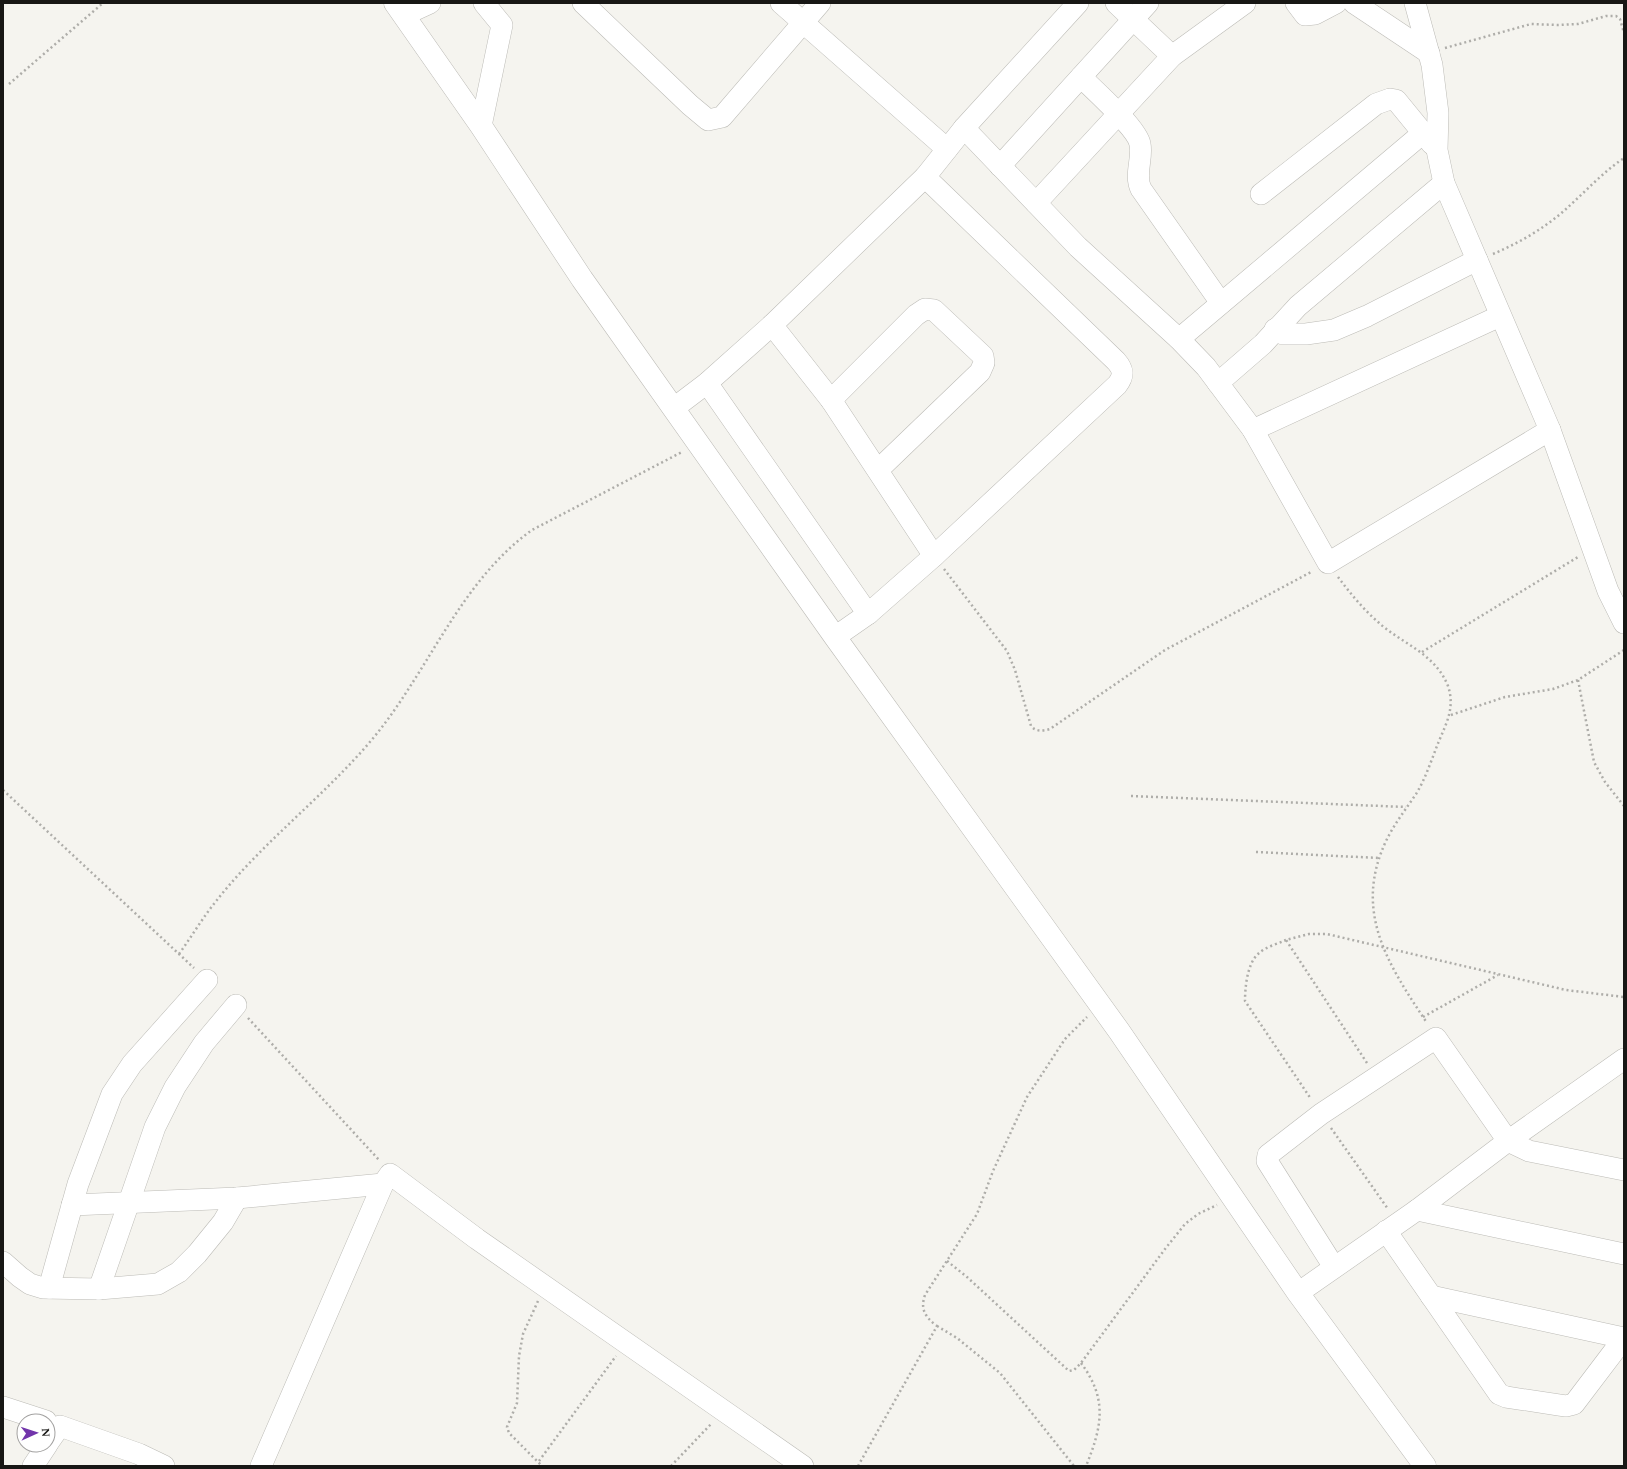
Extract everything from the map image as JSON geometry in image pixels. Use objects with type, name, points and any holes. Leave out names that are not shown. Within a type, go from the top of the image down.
[{"type":"main road","points":[[399,9],[482,126],[582,279],[835,637],[1100,1004],[1298,1293],[1425,1466]]},
{"type":"street","points":[[399,9],[430,3]]},
{"type":"street","points":[[482,126],[502,25],[484,3]]},
{"type":"street","points":[[583,3],[690,105],[708,120],[722,117],[820,3]]},
{"type":"street","points":[[781,3],[946,149]]},
{"type":"street","points":[[674,408],[707,383],[772,325],[925,177],[964,128],[1078,3]]},
{"type":"street","points":[[1116,3],[1172,56]]},
{"type":"street","points":[[1000,166],[1148,3]]},
{"type":"street","points":[[1036,203],[1172,56],[1245,3]]},
{"type":"street","points":[[1296,3],[1305,15],[1315,14],[1336,3]]},
{"type":"street","points":[[1354,3],[1429,53]]},
{"type":"street","points":[[1415,3],[1429,53],[1438,113],[1438,150],[1444,183],[1550,430],[1608,591],[1624,623]]},
{"type":"street","points":[[1081,78],[1119,114],[1140,142],[1142,153],[1138,183],[1141,189],[1221,303]]},
{"type":"street","points":[[1261,194],[1376,104],[1390,99],[1396,100],[1438,150]]},
{"type":"street","points":[[964,128],[1078,247],[1179,339],[1206,367],[1253,430],[1328,563],[1550,430]]},
{"type":"street","points":[[1179,339],[1423,133]]},
{"type":"street","points":[[835,637],[868,614],[934,556],[1117,385],[1123,373],[1121,367],[1116,361],[925,177]]},
{"type":"street","points":[[1218,383],[1263,344],[1298,306],[1444,183]]},
{"type":"street","points":[[1276,329],[1283,334],[1306,334],[1334,330],[1367,316],[1477,260]]},
{"type":"street","points":[[830,400],[916,315],[925,309],[934,310],[983,356],[984,362],[980,372],[878,470]]},
{"type":"street","points":[[1253,430],[1500,316]]},
{"type":"street","points":[[772,325],[830,400],[934,556]]},
{"type":"street","points":[[707,383],[868,614]]},
{"type":"street","points":[[49,1288],[72,1205],[112,1094],[121,1077],[185,1003],[208,980]]},
{"type":"street","points":[[100,1289],[155,1127],[175,1087],[204,1043],[236,1005]]},
{"type":"street","points":[[1334,1268],[1267,1158],[1272,1151],[1321,1114],[1436,1038],[1508,1141],[1530,1151],[1624,1170]]},
{"type":"street","points":[[1298,1293],[1386,1230],[1417,1210],[1508,1141],[1624,1059]]},
{"type":"street","points":[[261,1466],[383,1184],[390,1174],[477,1239],[803,1466]]},
{"type":"street","points":[[72,1205],[128,1204],[237,1198],[383,1184]]},
{"type":"street","points":[[3,1262],[30,1284],[49,1288],[100,1289],[158,1284],[179,1272],[197,1254],[223,1222],[237,1198]]},
{"type":"street","points":[[1417,1210],[1624,1254]]},
{"type":"street","points":[[1386,1230],[1492,1387],[1499,1394],[1506,1397],[1566,1406],[1574,1404],[1624,1338],[1432,1296]]},
{"type":"street","points":[[3,1407],[21,1413]]},
{"type":"street","points":[[56,1425],[136,1460],[164,1466]]},
{"type":"street","points":[[33,1466],[41,1453]]},
{"type":"path","points":[[9,84],[103,3]]},
{"type":"path","points":[[1429,53],[1531,24],[1578,24],[1606,16],[1616,16],[1620,19],[1624,33]]},
{"type":"path","points":[[1477,260],[1518,244],[1565,210],[1611,167],[1624,158]]},
{"type":"path","points":[[179,954],[222,894],[369,743],[410,687],[459,610],[512,545],[532,530],[698,443]]},
{"type":"path","points":[[1422,652],[1593,548]]},
{"type":"path","points":[[934,556],[1007,651],[1015,670],[1031,726],[1034,729],[1043,732],[1050,729],[1165,650],[1328,563],[1354,598],[1378,622],[1396,638],[1422,652],[1433,661],[1442,673],[1447,685],[1451,697],[1451,715],[1416,793],[1396,822],[1379,858],[1373,879],[1372,906],[1376,928],[1389,962],[1398,980],[1436,1038]]},
{"type":"path","points":[[1451,715],[1505,697],[1553,689],[1578,680],[1624,650]]},
{"type":"path","points":[[1578,680],[1594,762],[1605,782],[1624,806]]},
{"type":"path","points":[[1131,796],[1406,807]]},
{"type":"path","points":[[1256,852],[1379,858]]},
{"type":"path","points":[[1248,1008],[1245,1002],[1245,995],[1254,958],[1259,953],[1286,940],[1309,934],[1327,934],[1566,990],[1624,996]]},
{"type":"path","points":[[1286,940],[1376,1078]]},
{"type":"path","points":[[1423,1018],[1499,974]]},
{"type":"path","points":[[1074,1466],[1000,1373],[957,1338],[928,1320],[924,1313],[922,1302],[977,1214],[993,1171],[1026,1097],[1065,1039],[1100,1004]]},
{"type":"path","points":[[947,1261],[967,1276],[1064,1368],[1069,1371],[1074,1370],[1081,1364],[1160,1255],[1185,1224],[1198,1214],[1234,1199]]},
{"type":"path","points":[[542,1466],[510,1433],[507,1427],[517,1403],[518,1370],[523,1334],[545,1287]]},
{"type":"path","points":[[858,1466],[937,1326]]},
{"type":"path","points":[[538,1461],[626,1343]]},
{"type":"path","points":[[1081,1364],[1092,1378],[1100,1400],[1097,1436],[1086,1466]]},
{"type":"path","points":[[671,1466],[724,1411]]}]
